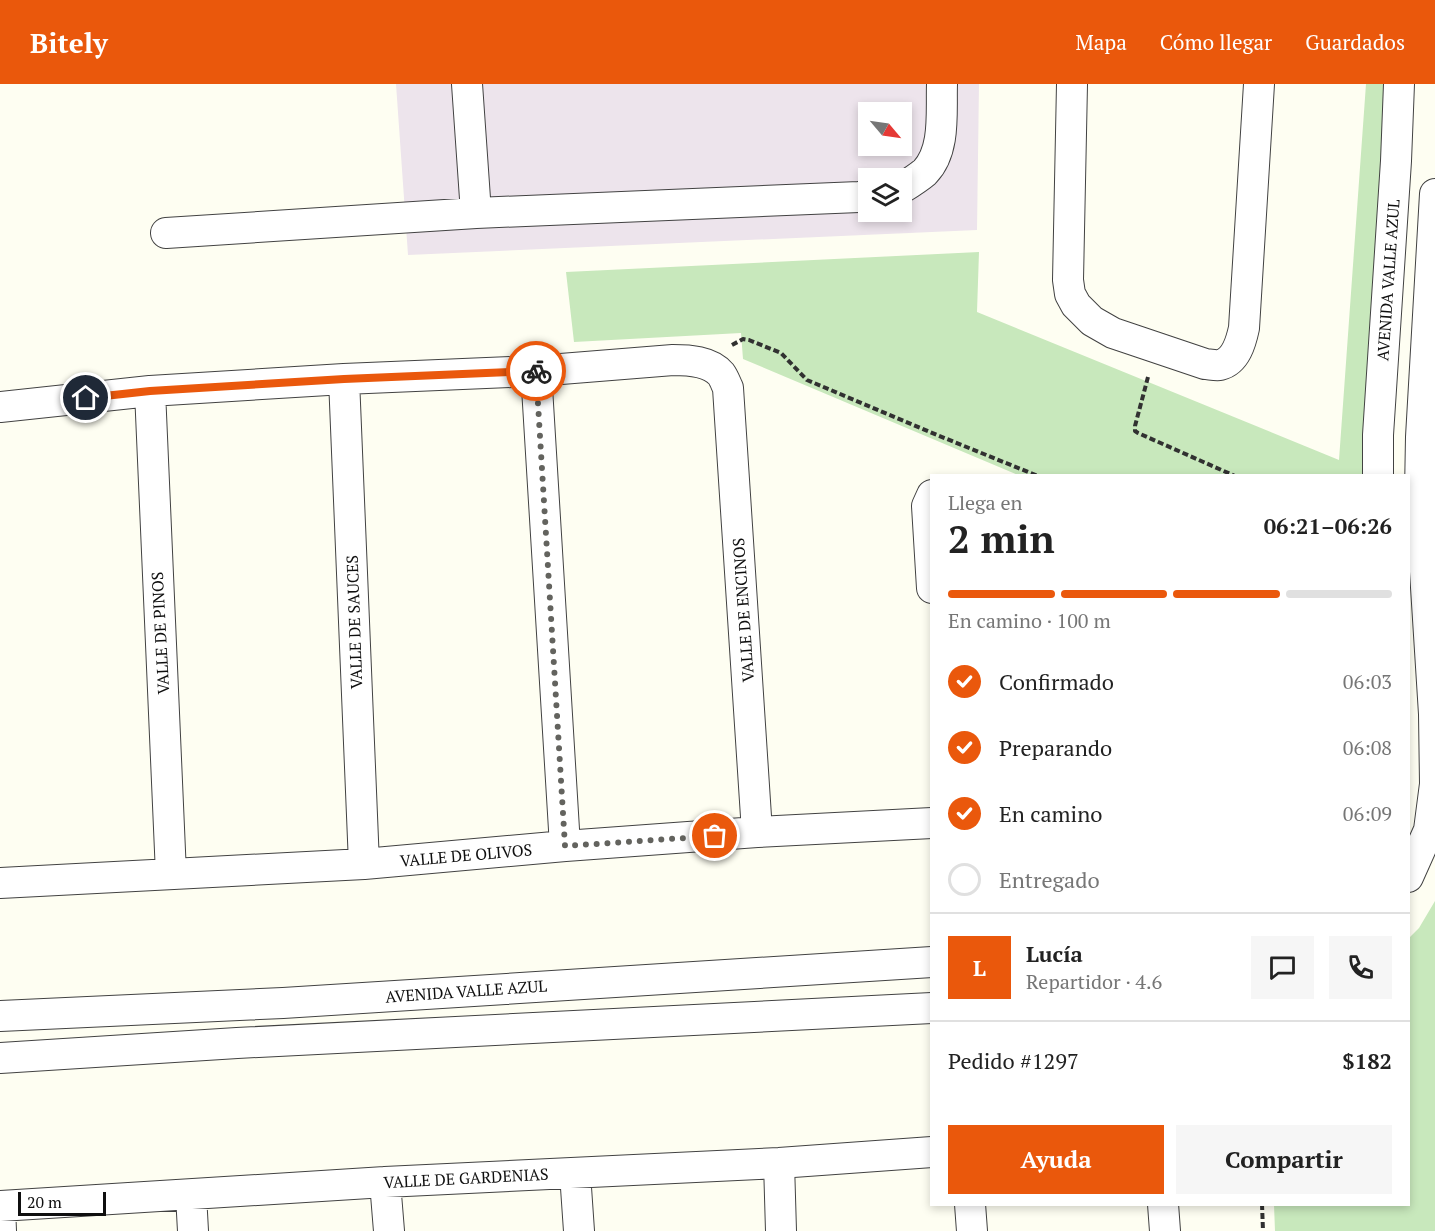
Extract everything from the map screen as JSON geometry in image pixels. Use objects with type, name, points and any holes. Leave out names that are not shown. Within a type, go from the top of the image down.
[{"type":"street","points":[[467,84],[476,213]]},
{"type":"street","points":[[912,182],[927,170],[936,155],[941,123],[942,84]]},
{"type":"street","points":[[1072,84],[1068,280],[1070,294],[1076,305],[1092,321],[1113,333],[1205,364],[1219,365],[1229,360],[1236,351],[1241,341],[1245,314],[1259,84]]},
{"type":"street","name":"AVENIDA VALLE AZUL","points":[[1378,474],[1378,435],[1399,84]]},
{"type":"street","points":[[1410,873],[1429,830],[1435,784],[1434,714],[1421,492],[1428,438],[1435,194]]},
{"type":"street","points":[[166,233],[476,213],[858,198]]},
{"type":"street","points":[[0,406],[150,391],[344,379],[536,371],[673,360],[700,363],[721,378]]},
{"type":"street","points":[[536,371],[565,846]]},
{"type":"street","name":"VALLE DE ENCINOS","points":[[721,378],[758,832]]},
{"type":"street","name":"VALLE DE SAUCES","points":[[344,379],[364,864]]},
{"type":"street","name":"VALLE DE PINOS","points":[[150,391],[171,874]]},
{"type":"street","points":[[1378,435],[1428,438]]},
{"type":"street","points":[[929,500],[930,529]]},
{"type":"street","name":"VALLE DE OLIVOS","points":[[0,883],[364,864],[758,832],[930,823]]},
{"type":"street","name":"AVENIDA VALLE AZUL","points":[[0,1016],[283,1003],[930,962]]},
{"type":"street","points":[[283,1003],[287,1041]]},
{"type":"street","points":[[235,1004],[237,1043]]},
{"type":"street","points":[[0,1058],[237,1043],[930,1008]]},
{"type":"street","name":"VALLE DE GARDENIAS","points":[[0,1206],[385,1182],[778,1163],[930,1152]]},
{"type":"street","points":[[778,1163],[781,1231]]},
{"type":"street","points":[[575,1173],[579,1231]]},
{"type":"street","points":[[385,1182],[389,1231]]},
{"type":"street","points":[[191,1195],[193,1231]]},
{"type":"street","points":[[0,1206],[2,1231]]},
{"type":"street","points":[[970,1206],[972,1231]]},
{"type":"street","points":[[1163,1206],[1165,1231]]},
{"type":"path","points":[[721,378],[732,345],[743,339],[749,340],[781,353],[807,380],[1033,474]]},
{"type":"path","points":[[1156,347],[1135,431],[1231,474]]},
{"type":"path","points":[[1262,1206],[1263,1231]]},
{"type":"shaded area","points":[[396,84],[979,84],[977,230],[408,255]]},
{"type":"green space","points":[[1366,84],[1393,84],[1366,474],[1016,474],[743,359],[741,333],[574,342],[566,272],[979,252],[977,312],[1339,460]]},
{"type":"green space","points":[[1435,901],[1435,1231],[1275,1231],[1274,1206],[1410,1206],[1410,937],[1419,928]]},
{"type":"way so far","points":[[536,371],[565,846],[715,836]]},
{"type":"route","points":[[86,398],[150,391],[344,379],[536,371]]}]
